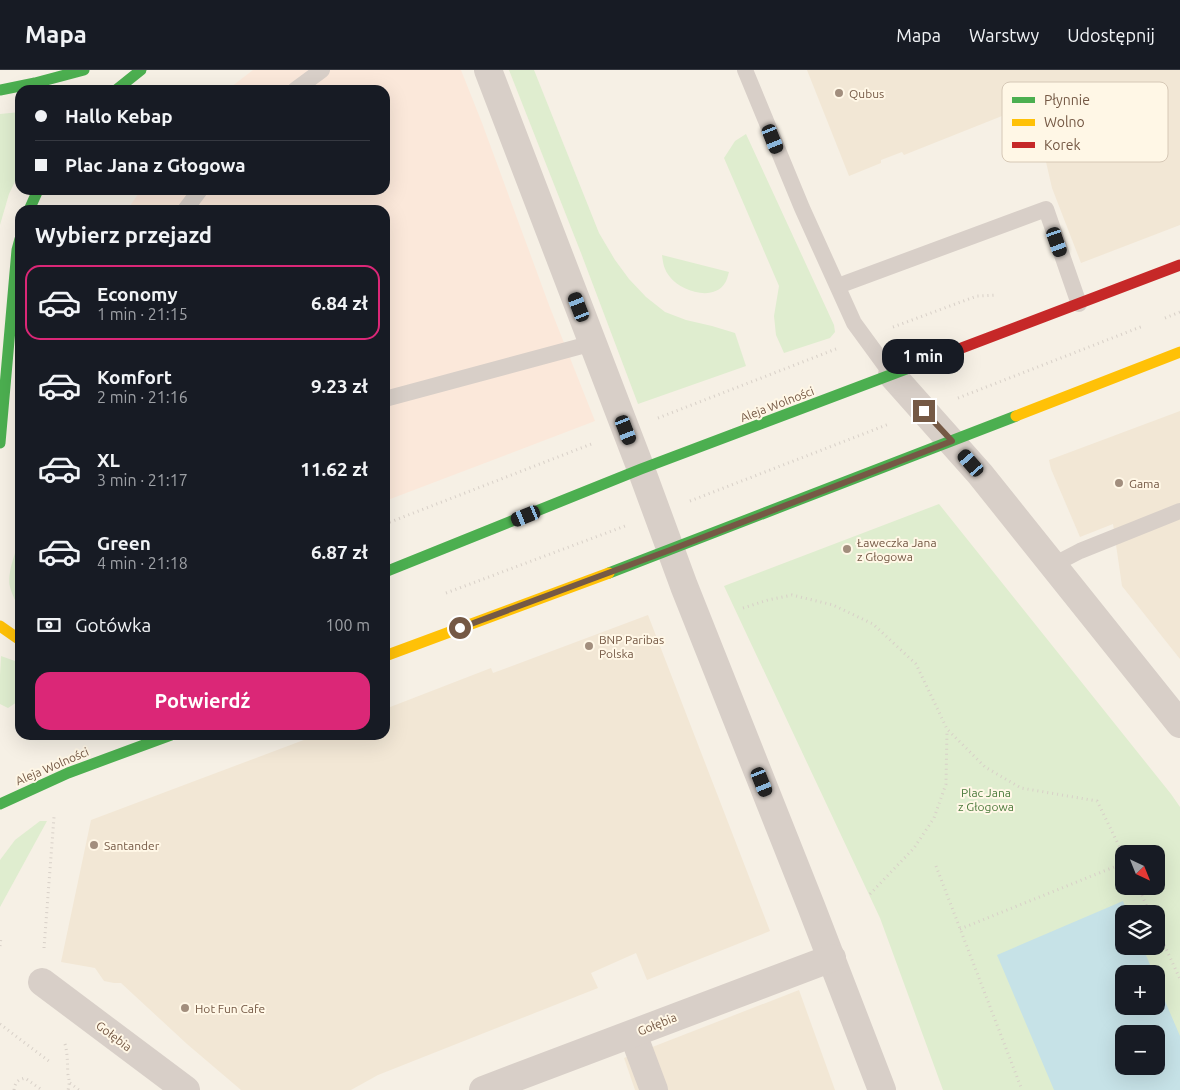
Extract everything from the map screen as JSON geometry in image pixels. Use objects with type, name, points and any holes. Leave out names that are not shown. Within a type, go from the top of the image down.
[{"type":"street","points":[[25,85],[84,70]]},
{"type":"street","points":[[122,85],[141,70]]},
{"type":"street","points":[[488,70],[642,469],[670,550],[832,958],[882,1090]]},
{"type":"street","points":[[0,90],[15,87]]},
{"type":"street","name":"Aleja Wolności","points":[[390,570],[642,469],[1180,265]]},
{"type":"street","points":[[0,443],[15,272]]},
{"type":"street","points":[[390,654],[670,550],[1180,352]]},
{"type":"street","points":[[892,375],[980,474],[1180,724]]},
{"type":"street","points":[[0,626],[15,636]]},
{"type":"street","name":"Aleja Wolności","points":[[0,804],[68,773],[157,740]]},
{"type":"street","name":"Gołębia","points":[[483,1090],[832,958]]},
{"type":"street","name":"Gołębia","points":[[42,982],[186,1090]]},
{"type":"street","points":[[633,1034],[654,1090]]},
{"type":"lane","points":[[302,85],[322,70]]},
{"type":"lane","points":[[745,70],[802,208],[854,322],[892,375]]},
{"type":"lane","points":[[838,286],[1046,209],[1080,304]]},
{"type":"lane","points":[[390,398],[593,343]]},
{"type":"lane","points":[[2,418],[15,378]]},
{"type":"lane","points":[[1053,564],[1080,551],[1180,511]]},
{"type":"path","points":[[390,522],[977,296],[996,295]]},
{"type":"path","points":[[1162,319],[1180,312]]},
{"type":"path","points":[[440,596],[1143,326]]},
{"type":"path","points":[[743,608],[792,595],[833,605],[874,624],[916,664],[947,729],[985,767],[1021,788],[1097,801],[1119,845]]},
{"type":"path","points":[[870,894],[914,848],[934,818],[946,784],[947,729]]},
{"type":"path","points":[[936,866],[1022,1090]]},
{"type":"path","points":[[960,929],[1115,867]]},
{"type":"path","points":[[0,946],[1,937]]},
{"type":"path","points":[[1165,946],[1180,979]]},
{"type":"path","points":[[0,1024],[50,1062]]},
{"type":"path","points":[[68,1074],[70,1083],[68,1090]]},
{"type":"path","points":[[14,1090],[15,1084],[25,1078],[42,1090]]},
{"type":"path","points":[[70,1083],[79,1090]]},
{"type":"shaded area","points":[[253,70],[461,70],[549,305],[595,421],[390,499],[390,205],[130,205],[138,195],[390,195],[390,85],[234,85]]},
{"type":"shaded area","points":[[807,70],[1180,70],[1180,225],[1081,263],[1052,188],[1046,162],[1168,162],[1168,82],[1002,82],[1002,116],[904,155],[902,152],[881,160],[881,163],[849,176]]},
{"type":"shaded area","points":[[1180,411],[1180,659],[1122,586],[1113,524],[1080,537],[1051,469],[1049,460]]},
{"type":"shaded area","points":[[648,615],[770,931],[647,980],[636,953],[591,973],[598,988],[378,1075],[351,1090],[241,1090],[187,1044],[121,983],[104,981],[95,968],[61,962],[91,820],[304,740],[390,740],[390,707],[491,668],[493,673]]},
{"type":"shaded area","points":[[799,990],[835,1090],[635,1090],[624,1058]]},
{"type":"green space","points":[[509,70],[534,70],[599,233],[629,279],[646,297],[665,312],[686,320],[735,333],[746,366],[638,404]]},
{"type":"green space","points":[[15,112],[15,181],[9,194],[0,225],[0,114]]},
{"type":"green space","points":[[746,134],[834,325],[835,332],[830,338],[784,353],[776,335],[774,316],[779,286],[724,158],[735,141]]},
{"type":"green space","points":[[662,255],[729,272],[725,283],[720,289],[705,293],[689,290],[670,277],[663,264]]},
{"type":"green space","name":"Plac Jana z Głogowa","points":[[939,504],[1180,807],[1180,1090],[943,1090],[880,918],[724,586]]},
{"type":"green space","points":[[15,554],[15,599],[9,581]]},
{"type":"green space","points":[[1,656],[15,661],[15,703],[8,708],[0,704]]},
{"type":"green space","points":[[40,821],[47,821],[0,907],[0,860],[15,840]]},
{"type":"water","points":[[1123,901],[1125,905],[1115,905],[1115,955],[1146,955],[1150,965],[1115,965],[1115,1015],[1165,1015],[1165,1001],[1180,1036],[1180,1090],[1054,1090],[997,955]]},
{"type":"traffic: fast","points":[[25,85],[84,70]]},
{"type":"traffic: fast","points":[[122,85],[141,70]]},
{"type":"traffic: fast","points":[[0,90],[15,87]]},
{"type":"traffic: fast","points":[[31,205],[36,195]]},
{"type":"traffic: fast","points":[[0,443],[15,273]]},
{"type":"traffic: fast","points":[[390,570],[641,469],[922,363]]},
{"type":"traffic: fast","points":[[609,573],[1016,416]]},
{"type":"traffic: fast","points":[[0,804],[68,773],[157,740]]},
{"type":"traffic: slow","points":[[1016,416],[1180,352]]},
{"type":"traffic: slow","points":[[390,654],[609,573]]},
{"type":"traffic: slow","points":[[0,626],[15,636]]},
{"type":"traffic: jam","points":[[922,363],[1180,265]]},
{"type":"place","name":"Qubus","points":[[839,93]]},
{"type":"place","name":"Gama","points":[[1119,483]]},
{"type":"place","name":"Ławeczka Jana z Głogowa","points":[[847,549]]},
{"type":"place","name":"BNP Paribas Polska","points":[[589,646]]},
{"type":"place","name":"Santander","points":[[94,845]]},
{"type":"place","name":"Hot Fun Cafe","points":[[185,1008]]},
{"type":"route","points":[[460,628],[670,550],[952,441],[924,411]]}]
